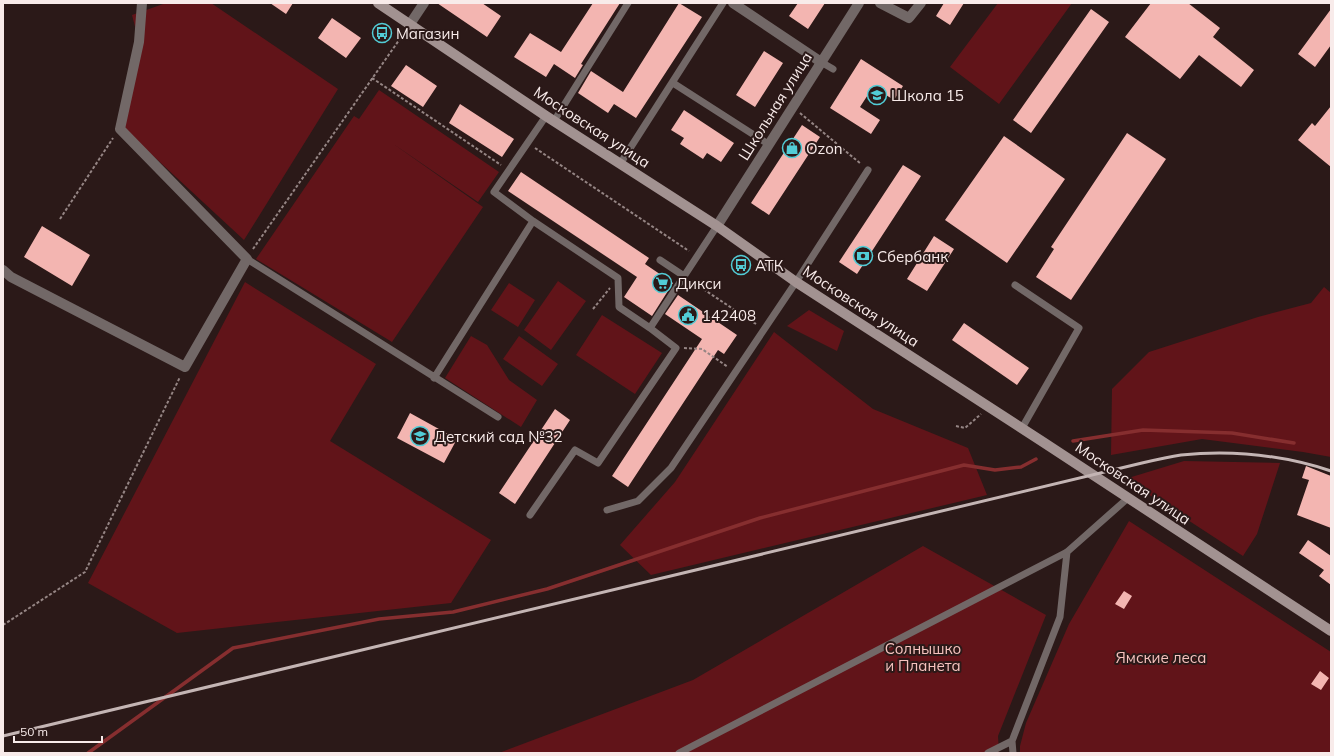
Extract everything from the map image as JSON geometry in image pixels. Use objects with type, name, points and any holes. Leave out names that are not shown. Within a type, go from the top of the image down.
[{"type":"street","points":[[3,270],[11,277],[185,367],[247,259],[120,129],[139,42],[142,3]]},
{"type":"street","name":"Московская улица","points":[[378,3],[550,118],[716,226],[796,282],[1022,428],[1331,632]]},
{"type":"street","points":[[410,24],[424,3]]},
{"type":"street","points":[[732,3],[821,62]]},
{"type":"street","name":"Школьная улица","points":[[716,226],[859,3]]},
{"type":"street","points":[[880,3],[909,18],[920,3]]},
{"type":"lane","points":[[530,515],[575,450],[598,464],[676,348],[619,306],[618,278],[533,222],[494,192],[527,143],[550,118],[628,3]]},
{"type":"lane","points":[[620,164],[723,3]]},
{"type":"lane","points":[[821,62],[833,69]]},
{"type":"lane","points":[[672,83],[768,144]]},
{"type":"lane","points":[[607,510],[638,501],[671,468],[796,282],[868,170]]},
{"type":"lane","points":[[434,378],[533,222]]},
{"type":"lane","points":[[650,328],[716,226]]},
{"type":"lane","points":[[247,259],[498,418]]},
{"type":"lane","points":[[660,260],[684,276]]},
{"type":"lane","points":[[1014,285],[1079,328],[1022,428]]},
{"type":"lane","points":[[679,753],[1067,552],[1128,498]]},
{"type":"lane","points":[[1013,753],[1012,741],[1060,617],[1067,552]]},
{"type":"lane","points":[[988,753],[1012,741]]},
{"type":"path","points":[[247,259],[410,24]]},
{"type":"path","points":[[372,78],[509,170]]},
{"type":"path","points":[[793,106],[868,170]]},
{"type":"path","points":[[60,219],[120,129]]},
{"type":"path","points":[[527,143],[697,256]]},
{"type":"path","points":[[684,276],[764,329]]},
{"type":"path","points":[[593,309],[618,278]]},
{"type":"path","points":[[676,348],[702,349],[735,372]]},
{"type":"path","points":[[3,624],[85,572],[185,367]]},
{"type":"path","points":[[956,426],[965,428],[982,413]]},
{"type":"green space","points":[[166,3],[211,3],[338,89],[244,240],[123,128],[139,42],[132,15]]},
{"type":"green space","points":[[998,3],[1072,3],[999,104],[950,67]]},
{"type":"green space","points":[[379,90],[499,172],[478,202],[392,143],[483,207],[392,342],[256,259],[354,116],[359,119]]},
{"type":"green space","points":[[558,281],[586,301],[551,350],[524,330]]},
{"type":"green space","points":[[245,282],[376,364],[330,441],[491,540],[451,603],[177,633],[88,583]]},
{"type":"green space","points":[[509,283],[535,300],[518,327],[491,310]]},
{"type":"green space","points":[[1324,287],[1331,293],[1331,457],[1202,439],[1111,455],[1112,389],[1149,352],[1258,317],[1311,303]]},
{"type":"green space","points":[[809,310],[844,331],[837,351],[787,326]]},
{"type":"green space","points":[[602,315],[662,353],[635,394],[576,355]]},
{"type":"green space","points":[[774,332],[873,409],[968,448],[987,495],[651,575],[620,545],[675,482]]},
{"type":"green space","points":[[471,336],[487,345],[509,380],[537,400],[521,427],[445,378]]},
{"type":"green space","points":[[519,336],[558,364],[542,386],[503,359]]},
{"type":"green space","points":[[1184,461],[1280,463],[1257,534],[1243,556],[1125,479]]},
{"type":"green space","name":"Ямские леса","points":[[1129,521],[1331,652],[1331,753],[1020,753],[1020,746],[1026,723],[1069,624]]},
{"type":"green space","name":"Солнышко и Планета","points":[[923,546],[1046,615],[998,736],[999,753],[499,753],[693,680]]},
{"type":"building","points":[[270,3],[293,3],[286,14]]},
{"type":"building","points":[[437,3],[482,3],[501,16],[487,37]]},
{"type":"building","points":[[593,3],[620,3],[581,64],[583,65],[575,78],[554,64],[546,77],[514,57],[530,33],[561,52]]},
{"type":"building","points":[[679,3],[702,17],[636,118],[614,104],[608,113],[578,93],[591,71],[623,92]]},
{"type":"building","points":[[798,3],[825,3],[808,29],[789,16]]},
{"type":"building","points":[[944,3],[964,3],[950,25],[936,16]]},
{"type":"building","points":[[1151,3],[1188,3],[1220,28],[1213,37],[1254,70],[1241,87],[1199,55],[1180,79],[1125,37]]},
{"type":"building","points":[[1091,9],[1109,22],[1031,133],[1013,120]]},
{"type":"building","points":[[1331,9],[1331,45],[1315,67],[1298,54]]},
{"type":"building","points":[[332,18],[361,38],[346,58],[318,38]]},
{"type":"building","points":[[764,51],[783,63],[755,107],[736,95]]},
{"type":"building","points":[[861,59],[903,86],[894,100],[873,87],[860,107],[880,120],[871,134],[830,108]]},
{"type":"building","points":[[406,65],[437,86],[423,107],[391,86]]},
{"type":"building","points":[[460,104],[514,139],[502,157],[449,123]]},
{"type":"building","points":[[1331,106],[1331,167],[1298,140],[1312,123],[1315,126]]},
{"type":"building","points":[[684,110],[734,143],[721,162],[707,153],[703,159],[680,144],[684,138],[671,130]]},
{"type":"building","points":[[802,125],[820,137],[769,215],[751,203]]},
{"type":"building","points":[[1127,133],[1166,159],[1071,300],[1036,277],[1054,249],[1051,247]]},
{"type":"building","points":[[1004,136],[1065,179],[1007,263],[945,220]]},
{"type":"building","points":[[903,165],[921,176],[857,274],[839,262]]},
{"type":"building","points":[[521,172],[649,258],[645,264],[673,283],[652,316],[624,297],[637,277],[508,191]]},
{"type":"building","points":[[42,226],[90,255],[72,286],[24,257]]},
{"type":"building","points":[[934,236],[954,249],[927,291],[907,279]]},
{"type":"building","points":[[678,295],[737,335],[724,354],[718,350],[628,487],[612,476],[702,339],[665,314]]},
{"type":"building","points":[[964,323],[1029,368],[1017,385],[952,340]]},
{"type":"building","points":[[555,409],[570,420],[515,504],[499,493]]},
{"type":"building","points":[[410,413],[457,439],[444,463],[397,438]]},
{"type":"building","points":[[1306,466],[1331,476],[1331,528],[1297,515],[1309,480],[1302,478]]},
{"type":"building","points":[[1308,540],[1331,556],[1331,585],[1319,576],[1324,570],[1299,553]]},
{"type":"building","points":[[1124,591],[1132,596],[1124,609],[1115,604]]},
{"type":"building","points":[[1320,671],[1329,678],[1321,690],[1311,684]]},
{"type":"waterway","points":[[1073,441],[1143,430],[1232,433],[1294,443]]},
{"type":"waterway","points":[[88,753],[233,648],[379,619],[453,612],[547,589],[760,518],[964,465],[995,470],[1021,467],[1036,459]]},
{"type":"railway","points":[[3,736],[1142,463],[1181,455],[1219,453],[1257,455],[1294,461],[1331,471]]},
{"type":"place","name":"Магазин","points":[[382,33]]},
{"type":"place","name":"Школа 15","points":[[877,95]]},
{"type":"place","name":"Ozon","points":[[792,148]]},
{"type":"place","name":"Сбербанк","points":[[863,256]]},
{"type":"place","name":"АТК","points":[[741,265]]},
{"type":"place","name":"Дикси","points":[[662,283]]},
{"type":"place","name":"142408","points":[[688,315]]},
{"type":"place","name":"Детский сад №32","points":[[420,436]]}]
